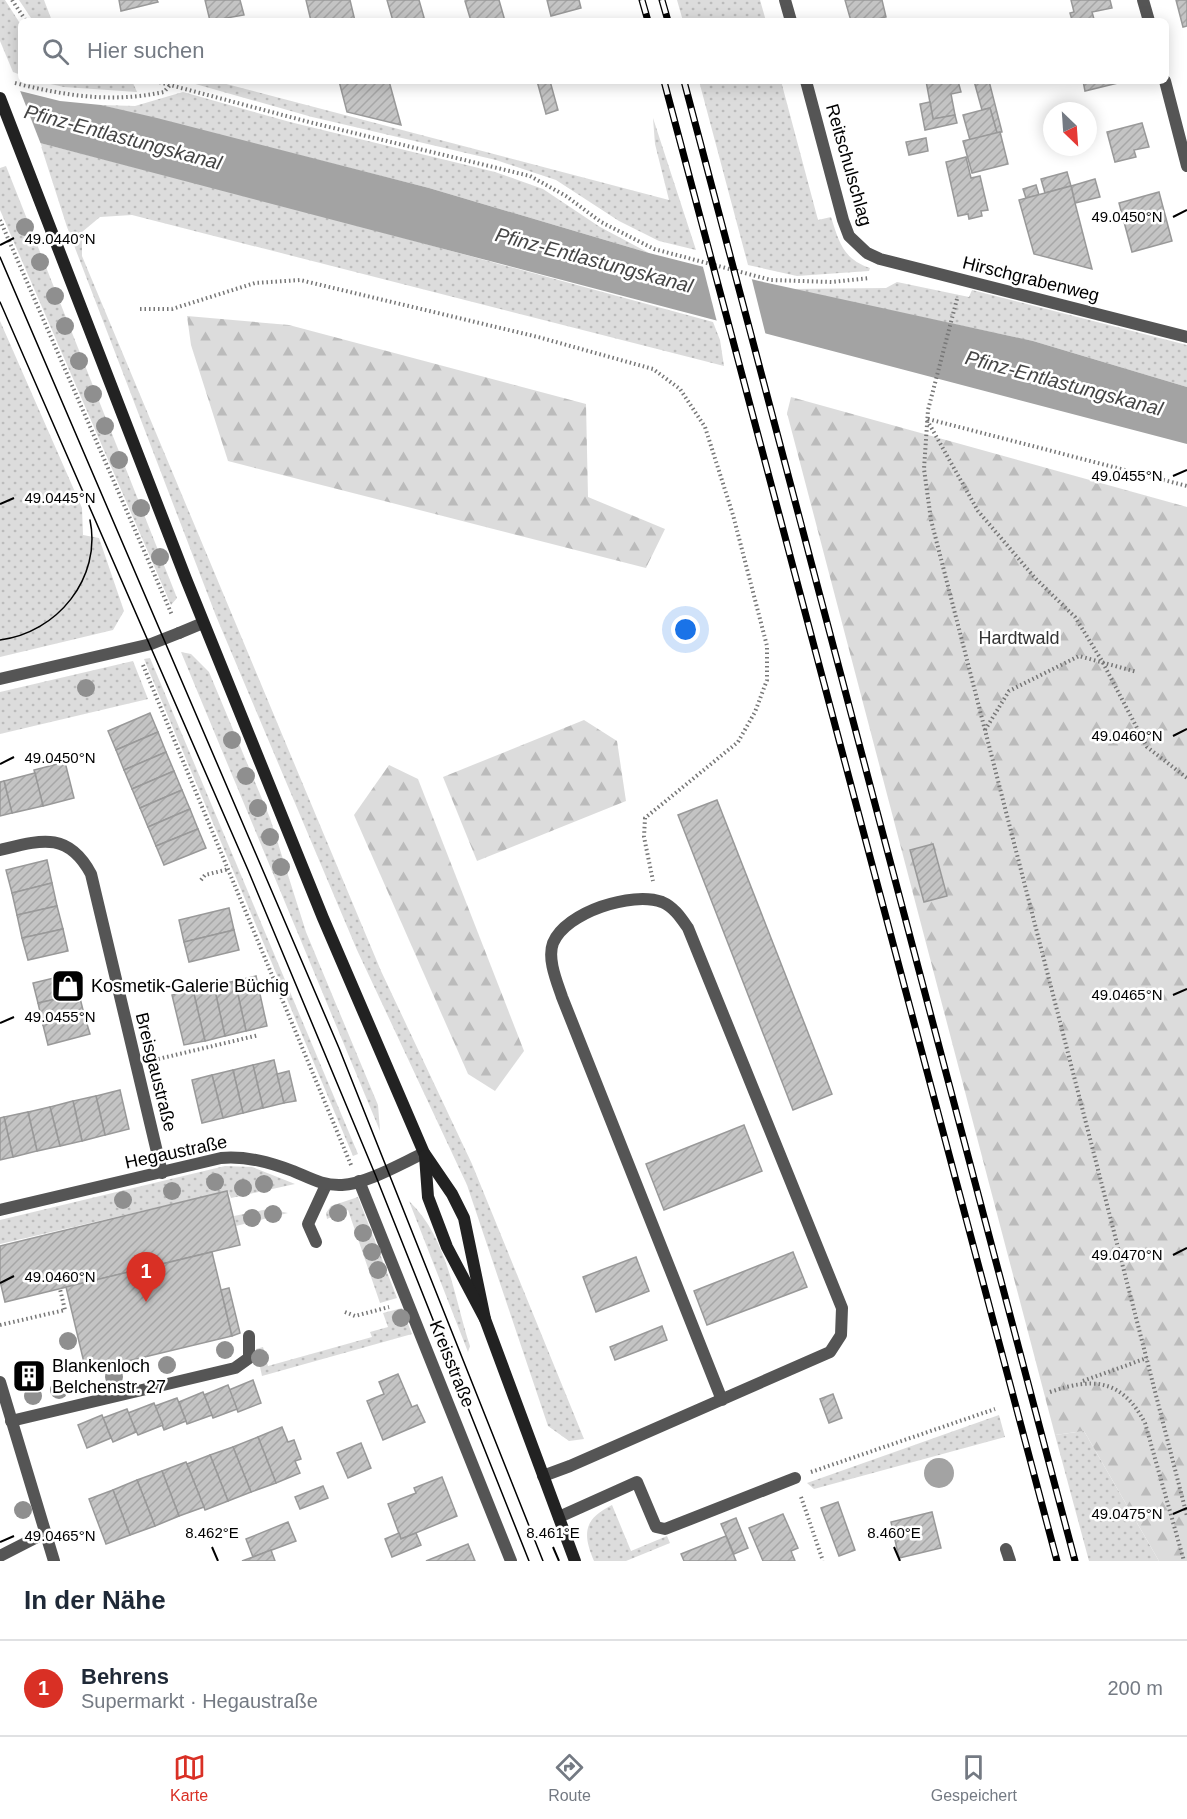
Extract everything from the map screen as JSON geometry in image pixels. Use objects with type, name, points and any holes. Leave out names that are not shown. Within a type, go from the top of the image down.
[{"type":"street","points":[[785,0],[789,18]]},
{"type":"street","points":[[1143,0],[1148,18]]},
{"type":"street","name":"Reitschulschlag","points":[[807,84],[846,228],[849,236],[867,253]]},
{"type":"street","points":[[1166,84],[1187,166]]},
{"type":"street","points":[[0,98],[204,623],[323,918],[424,1153],[452,1194],[464,1218],[485,1319]]},
{"type":"street","name":"Hirschgrabenweg","points":[[867,253],[962,281],[1187,336]]},
{"type":"street","points":[[0,679],[136,647],[204,623]]},
{"type":"street","name":"Breisgaustraße","points":[[0,850],[39,841],[65,844],[81,856],[91,874],[162,1173]]},
{"type":"street","points":[[543,1476],[570,1466],[722,1400],[830,1352],[841,1335],[842,1308],[688,928],[676,912],[656,902],[634,898],[601,907],[565,926],[552,944],[552,963],[562,997],[722,1400]]},
{"type":"street","points":[[424,1153],[428,1197],[447,1247],[485,1319],[575,1561]]},
{"type":"street","name":"Hegaustraße","points":[[0,1210],[221,1158],[240,1156],[258,1159],[326,1185],[348,1185],[424,1153]]},
{"type":"street","name":"Kreisstraße","points":[[358,1181],[511,1561]]},
{"type":"street","points":[[316,1242],[308,1224],[326,1185]]},
{"type":"street","points":[[11,1421],[235,1368],[249,1358],[249,1336]]},
{"type":"street","points":[[0,1382],[54,1561]]},
{"type":"street","points":[[559,1517],[636,1482],[656,1527],[665,1528],[795,1478]]},
{"type":"street","points":[[0,1556],[45,1533]]},
{"type":"path","points":[[12,0],[24,18]]},
{"type":"path","points":[[10,82],[61,95],[133,98],[164,92],[170,85]]},
{"type":"path","points":[[166,84],[309,122],[530,176],[567,196],[602,222],[654,249],[771,280],[832,282],[874,278]]},
{"type":"path","points":[[0,220],[179,633]]},
{"type":"path","points":[[140,309],[172,309],[255,283],[300,280],[538,336],[653,369],[680,389],[705,427],[733,515],[767,646],[767,680],[755,712],[738,742],[645,819],[644,837],[656,902]]},
{"type":"path","points":[[958,296],[927,410],[924,469],[931,519],[1187,1516]]},
{"type":"path","points":[[927,419],[1187,486]]},
{"type":"path","points":[[927,419],[978,511],[1035,578],[1075,617],[1102,661],[1147,747],[1187,778]]},
{"type":"path","points":[[136,647],[358,1181]]},
{"type":"path","points":[[985,730],[1009,691],[1079,656],[1137,672]]},
{"type":"path","points":[[201,880],[205,875],[229,869]]},
{"type":"path","points":[[136,1064],[260,1035]]},
{"type":"path","points":[[0,1325],[65,1310],[60,1288]]},
{"type":"path","points":[[345,1312],[355,1317],[407,1302]]},
{"type":"path","points":[[1050,1392],[1147,1358]]},
{"type":"path","points":[[1079,1382],[1097,1383],[1111,1388],[1124,1395],[1138,1410],[1144,1423],[1184,1561]]},
{"type":"path","points":[[824,1561],[795,1478],[995,1409]]},
{"type":"green space","points":[[0,0],[5,0],[18,20],[18,74],[13,72],[0,41]]},
{"type":"green space","points":[[19,0],[44,0],[51,18],[31,18]]},
{"type":"green space","points":[[677,0],[760,0],[765,18],[682,18]]},
{"type":"green space","points":[[50,84],[133,84],[137,92]]},
{"type":"green space","points":[[196,84],[226,84],[669,200],[655,144],[653,118],[696,250],[659,241],[619,221],[556,180],[496,160],[312,117]]},
{"type":"green space","points":[[700,84],[782,84],[818,220],[831,217],[843,248],[854,260],[870,268],[869,271],[797,276],[748,265]]},
{"type":"green space","points":[[183,92],[290,122],[495,172],[543,189],[600,227],[649,253],[429,188],[101,105],[135,106]]},
{"type":"green space","points":[[40,143],[271,202],[713,322],[720,340],[724,366],[132,215],[100,217],[82,232],[82,256],[381,971],[472,1164],[584,1439],[569,1441],[548,1426],[467,1185],[357,950],[216,616],[67,227]]},
{"type":"green space","points":[[6,166],[177,598],[171,605],[0,210],[0,168]]},
{"type":"green space","points":[[897,282],[969,297],[972,290],[1187,345],[1187,387],[1033,341],[789,289],[886,288]]},
{"type":"green space","points":[[187,316],[289,325],[586,404],[588,497],[665,529],[646,568],[228,461],[191,345]]},
{"type":"green space","points":[[0,321],[82,508],[83,535],[99,538],[124,611],[113,630],[0,657]]},
{"type":"green space","name":"Hardtwald","points":[[791,397],[1187,507],[1187,1561],[1159,1561],[1084,1431],[1055,1435],[787,413]]},
{"type":"green space","points":[[181,652],[191,654],[209,672],[270,818],[306,932],[378,1105],[380,1131]]},
{"type":"green space","points":[[150,658],[358,1154],[353,1156],[144,659]]},
{"type":"green space","points":[[133,661],[148,699],[0,734],[0,692]]},
{"type":"green space","points":[[584,720],[617,741],[626,801],[477,861],[443,777]]},
{"type":"green space","points":[[389,765],[418,779],[524,1051],[495,1091],[468,1074],[354,815]]},
{"type":"green space","points":[[225,1166],[252,1167],[295,1184],[231,1198],[228,1191],[0,1244],[0,1220]]},
{"type":"green space","points":[[358,1197],[397,1298],[380,1303],[348,1210],[327,1219],[326,1213],[331,1206]]},
{"type":"green space","points":[[409,1201],[422,1216],[441,1250],[470,1346],[468,1352]]},
{"type":"green space","points":[[268,1209],[288,1213],[236,1226],[234,1216]]},
{"type":"green space","points":[[402,1308],[412,1334],[262,1376],[256,1349],[263,1347],[268,1366],[372,1337],[370,1332],[388,1327],[383,1313]]},
{"type":"green space","points":[[999,1415],[1005,1437],[814,1489],[807,1483]]},
{"type":"green space","points":[[1084,1431],[1159,1561],[1089,1561],[1055,1435]]},
{"type":"green space","points":[[612,1505],[631,1551],[667,1536],[670,1543],[626,1561],[594,1561],[588,1542],[588,1528],[596,1516]]},
{"type":"water","name":"Pfinz-Entlastungskanal","points":[[0,86],[60,101],[101,105],[157,118],[429,188],[649,253],[759,281],[1033,341],[1187,387],[1187,444],[40,143]]},
{"type":"water","points":[[939,1458],[950,1462],[954,1473],[950,1484],[939,1488],[928,1484],[924,1473],[928,1462]]},
{"type":"pier","points":[[0,83],[19,88],[42,147],[0,136]]},
{"type":"pier","points":[[702,263],[751,276],[766,336],[718,326]]},
{"type":"building","points":[[119,0],[157,0],[158,2],[121,11]]},
{"type":"building","points":[[205,0],[240,0],[244,15],[209,18]]},
{"type":"building","points":[[306,0],[350,0],[354,18],[310,18]]},
{"type":"building","points":[[387,0],[419,0],[424,18],[392,18]]},
{"type":"building","points":[[499,0],[504,18],[470,18],[465,1]]},
{"type":"building","points":[[547,0],[579,0],[581,8],[551,16]]},
{"type":"building","points":[[845,0],[882,0],[886,17],[850,18]]},
{"type":"building","points":[[1071,0],[1110,0],[1112,8],[1092,12],[1094,18],[1071,18],[1070,13],[1074,12]]},
{"type":"building","points":[[1176,0],[1187,0],[1187,26],[1183,27]]},
{"type":"building","points":[[340,84],[390,84],[401,125],[347,112]]},
{"type":"building","points":[[538,84],[551,84],[558,110],[546,114]]},
{"type":"building","points":[[927,84],[959,84],[961,92],[951,94],[955,115],[933,119]]},
{"type":"building","points":[[975,84],[990,84],[1002,132],[997,133],[990,108],[982,110]]},
{"type":"building","points":[[1084,84],[1114,84],[1085,91]]},
{"type":"building","points":[[930,102],[933,119],[955,115],[957,123],[925,130],[920,104]]},
{"type":"building","points":[[990,108],[997,133],[970,140],[963,115]]},
{"type":"building","points":[[1142,123],[1149,147],[1134,150],[1136,157],[1115,162],[1107,132]]},
{"type":"building","points":[[1000,132],[1008,164],[972,173],[963,141]]},
{"type":"building","points":[[926,138],[928,151],[909,155],[906,142]]},
{"type":"building","points":[[966,157],[971,178],[980,176],[988,210],[981,211],[982,216],[969,219],[968,214],[958,216],[946,162]]},
{"type":"building","points":[[1067,172],[1071,186],[1045,193],[1041,179]]},
{"type":"building","points":[[1095,179],[1100,197],[1075,203],[1071,186]]},
{"type":"building","points":[[1036,185],[1039,195],[1026,198],[1023,189]]},
{"type":"building","points":[[1071,186],[1092,269],[1034,254],[1019,200]]},
{"type":"building","points":[[1159,192],[1172,241],[1132,252],[1119,203]]},
{"type":"building","points":[[150,713],[158,732],[116,750],[108,731]]},
{"type":"building","points":[[158,732],[166,752],[124,770],[116,750]]},
{"type":"building","points":[[166,752],[174,771],[132,789],[124,770]]},
{"type":"building","points":[[65,762],[74,798],[43,806],[34,770]]},
{"type":"building","points":[[174,771],[182,790],[140,808],[132,789]]},
{"type":"building","points":[[35,773],[43,806],[12,813],[4,781]]},
{"type":"building","points":[[4,781],[12,813],[0,816],[0,782]]},
{"type":"building","points":[[182,790],[190,809],[148,827],[140,808]]},
{"type":"building","points":[[717,800],[832,1094],[793,1110],[678,815]]},
{"type":"building","points":[[190,809],[198,829],[156,846],[148,827]]},
{"type":"building","points":[[198,829],[206,848],[164,865],[156,846]]},
{"type":"building","points":[[933,844],[947,896],[924,902],[910,850]]},
{"type":"building","points":[[47,860],[52,883],[12,893],[6,870]]},
{"type":"building","points":[[52,883],[57,906],[17,915],[12,893]]},
{"type":"building","points":[[57,906],[63,929],[22,938],[17,915]]},
{"type":"building","points":[[229,908],[234,930],[184,942],[179,920]]},
{"type":"building","points":[[63,929],[68,951],[28,960],[22,938]]},
{"type":"building","points":[[234,930],[239,950],[189,962],[184,942]]},
{"type":"building","points":[[75,973],[79,994],[38,1003],[33,983]]},
{"type":"building","points":[[256,976],[267,1026],[246,1031],[235,981]]},
{"type":"building","points":[[235,981],[246,1031],[225,1036],[214,986]]},
{"type":"building","points":[[214,986],[225,1036],[205,1041],[193,990]]},
{"type":"building","points":[[193,990],[205,1041],[184,1045],[172,995]]},
{"type":"building","points":[[79,994],[84,1014],[43,1025],[38,1003]]},
{"type":"building","points":[[84,1014],[90,1034],[48,1045],[43,1025]]},
{"type":"building","points":[[274,1060],[284,1103],[263,1108],[253,1065]]},
{"type":"building","points":[[253,1065],[263,1108],[243,1113],[233,1070]]},
{"type":"building","points":[[233,1070],[243,1113],[223,1118],[212,1075]]},
{"type":"building","points":[[289,1071],[296,1101],[284,1103],[277,1074]]},
{"type":"building","points":[[212,1075],[223,1118],[202,1123],[192,1080]]},
{"type":"building","points":[[120,1090],[129,1129],[105,1135],[96,1096]]},
{"type":"building","points":[[96,1096],[105,1135],[82,1141],[73,1101]]},
{"type":"building","points":[[73,1101],[82,1141],[60,1146],[50,1107]]},
{"type":"building","points":[[50,1107],[60,1146],[37,1151],[28,1112]]},
{"type":"building","points":[[28,1112],[37,1151],[13,1157],[4,1117]]},
{"type":"building","points":[[4,1117],[13,1157],[0,1160],[0,1118]]},
{"type":"building","points":[[744,1125],[762,1171],[664,1210],[646,1164]]},
{"type":"building","points":[[227,1191],[240,1245],[5,1302],[0,1281],[0,1246]]},
{"type":"building","points":[[212,1252],[232,1336],[86,1371],[66,1287]]},
{"type":"building","points":[[793,1252],[807,1287],[707,1325],[694,1291]]},
{"type":"building","points":[[636,1257],[649,1291],[596,1312],[583,1277]]},
{"type":"building","points":[[229,1288],[240,1333],[232,1336],[221,1290]]},
{"type":"building","points":[[662,1326],[667,1340],[615,1360],[610,1347]]},
{"type":"building","name":"Blankenloch Belchenstr. 27","points":[[32,1369],[35,1381],[26,1384],[22,1372]]},
{"type":"building","points":[[398,1374],[412,1407],[417,1405],[425,1422],[383,1440],[367,1401],[384,1394],[379,1382]]},
{"type":"building","points":[[253,1380],[261,1403],[238,1412],[229,1390]]},
{"type":"building","points":[[228,1385],[237,1409],[213,1418],[204,1395]]},
{"type":"building","points":[[203,1392],[212,1415],[187,1424],[179,1402]]},
{"type":"building","points":[[833,1394],[842,1418],[829,1423],[820,1399]]},
{"type":"building","points":[[177,1398],[186,1421],[164,1430],[155,1406]]},
{"type":"building","points":[[154,1403],[163,1425],[138,1435],[128,1413]]},
{"type":"building","points":[[127,1409],[136,1432],[113,1442],[103,1418]]},
{"type":"building","points":[[102,1415],[111,1438],[87,1448],[78,1425]]},
{"type":"building","points":[[282,1427],[288,1442],[294,1440],[301,1459],[295,1461],[300,1473],[276,1483],[258,1437]]},
{"type":"building","points":[[258,1437],[276,1483],[251,1492],[233,1447]]},
{"type":"building","points":[[361,1443],[371,1468],[348,1478],[337,1453]]},
{"type":"building","points":[[233,1447],[251,1492],[228,1501],[210,1455]]},
{"type":"building","points":[[210,1455],[228,1501],[205,1510],[187,1464]]},
{"type":"building","points":[[186,1462],[204,1507],[179,1516],[162,1471]]},
{"type":"building","points":[[162,1471],[179,1516],[155,1526],[137,1480]]},
{"type":"building","points":[[442,1477],[457,1516],[401,1539],[388,1504],[416,1493],[414,1488]]},
{"type":"building","points":[[137,1480],[155,1526],[130,1535],[113,1490]]},
{"type":"building","points":[[323,1486],[328,1498],[300,1509],[295,1497]]},
{"type":"building","points":[[113,1490],[130,1535],[106,1544],[89,1499]]},
{"type":"building","points":[[838,1502],[855,1550],[839,1556],[821,1508]]},
{"type":"building","points":[[932,1512],[941,1548],[899,1558],[891,1522]]},
{"type":"building","points":[[783,1514],[798,1548],[791,1551],[795,1561],[763,1561],[749,1528]]},
{"type":"building","points":[[736,1518],[748,1548],[734,1554],[721,1524]]},
{"type":"building","points":[[288,1522],[296,1541],[253,1557],[246,1539]]},
{"type":"building","points":[[399,1533],[401,1539],[416,1533],[421,1545],[392,1557],[385,1539]]},
{"type":"building","points":[[726,1536],[736,1561],[684,1561],[681,1554]]},
{"type":"building","points":[[468,1544],[475,1561],[426,1561]]},
{"type":"building","points":[[271,1550],[275,1561],[242,1561],[253,1557]]},
{"type":"tram line","points":[[0,257],[339,1048],[543,1561]]},
{"type":"tram line","points":[[0,302],[248,870],[375,1174],[529,1561]]},
{"type":"tram line","points":[[0,640],[21,635],[40,626],[57,614],[71,599],[82,582],[89,562],[92,542],[90,520]]},
{"type":"railway","points":[[642,0],[647,18]]},
{"type":"railway","points":[[662,0],[667,18]]},
{"type":"railway","points":[[665,84],[1057,1561]]},
{"type":"railway","points":[[685,84],[1075,1561]]},
{"type":"place","name":"Kosmetik-Galerie Büchig","points":[[68,986]]},
{"type":"place","name":"Behrens","points":[[146,1302]]},
{"type":"place","name":"Blankenloch Belchenstr. 27","points":[[29,1376]]}]
